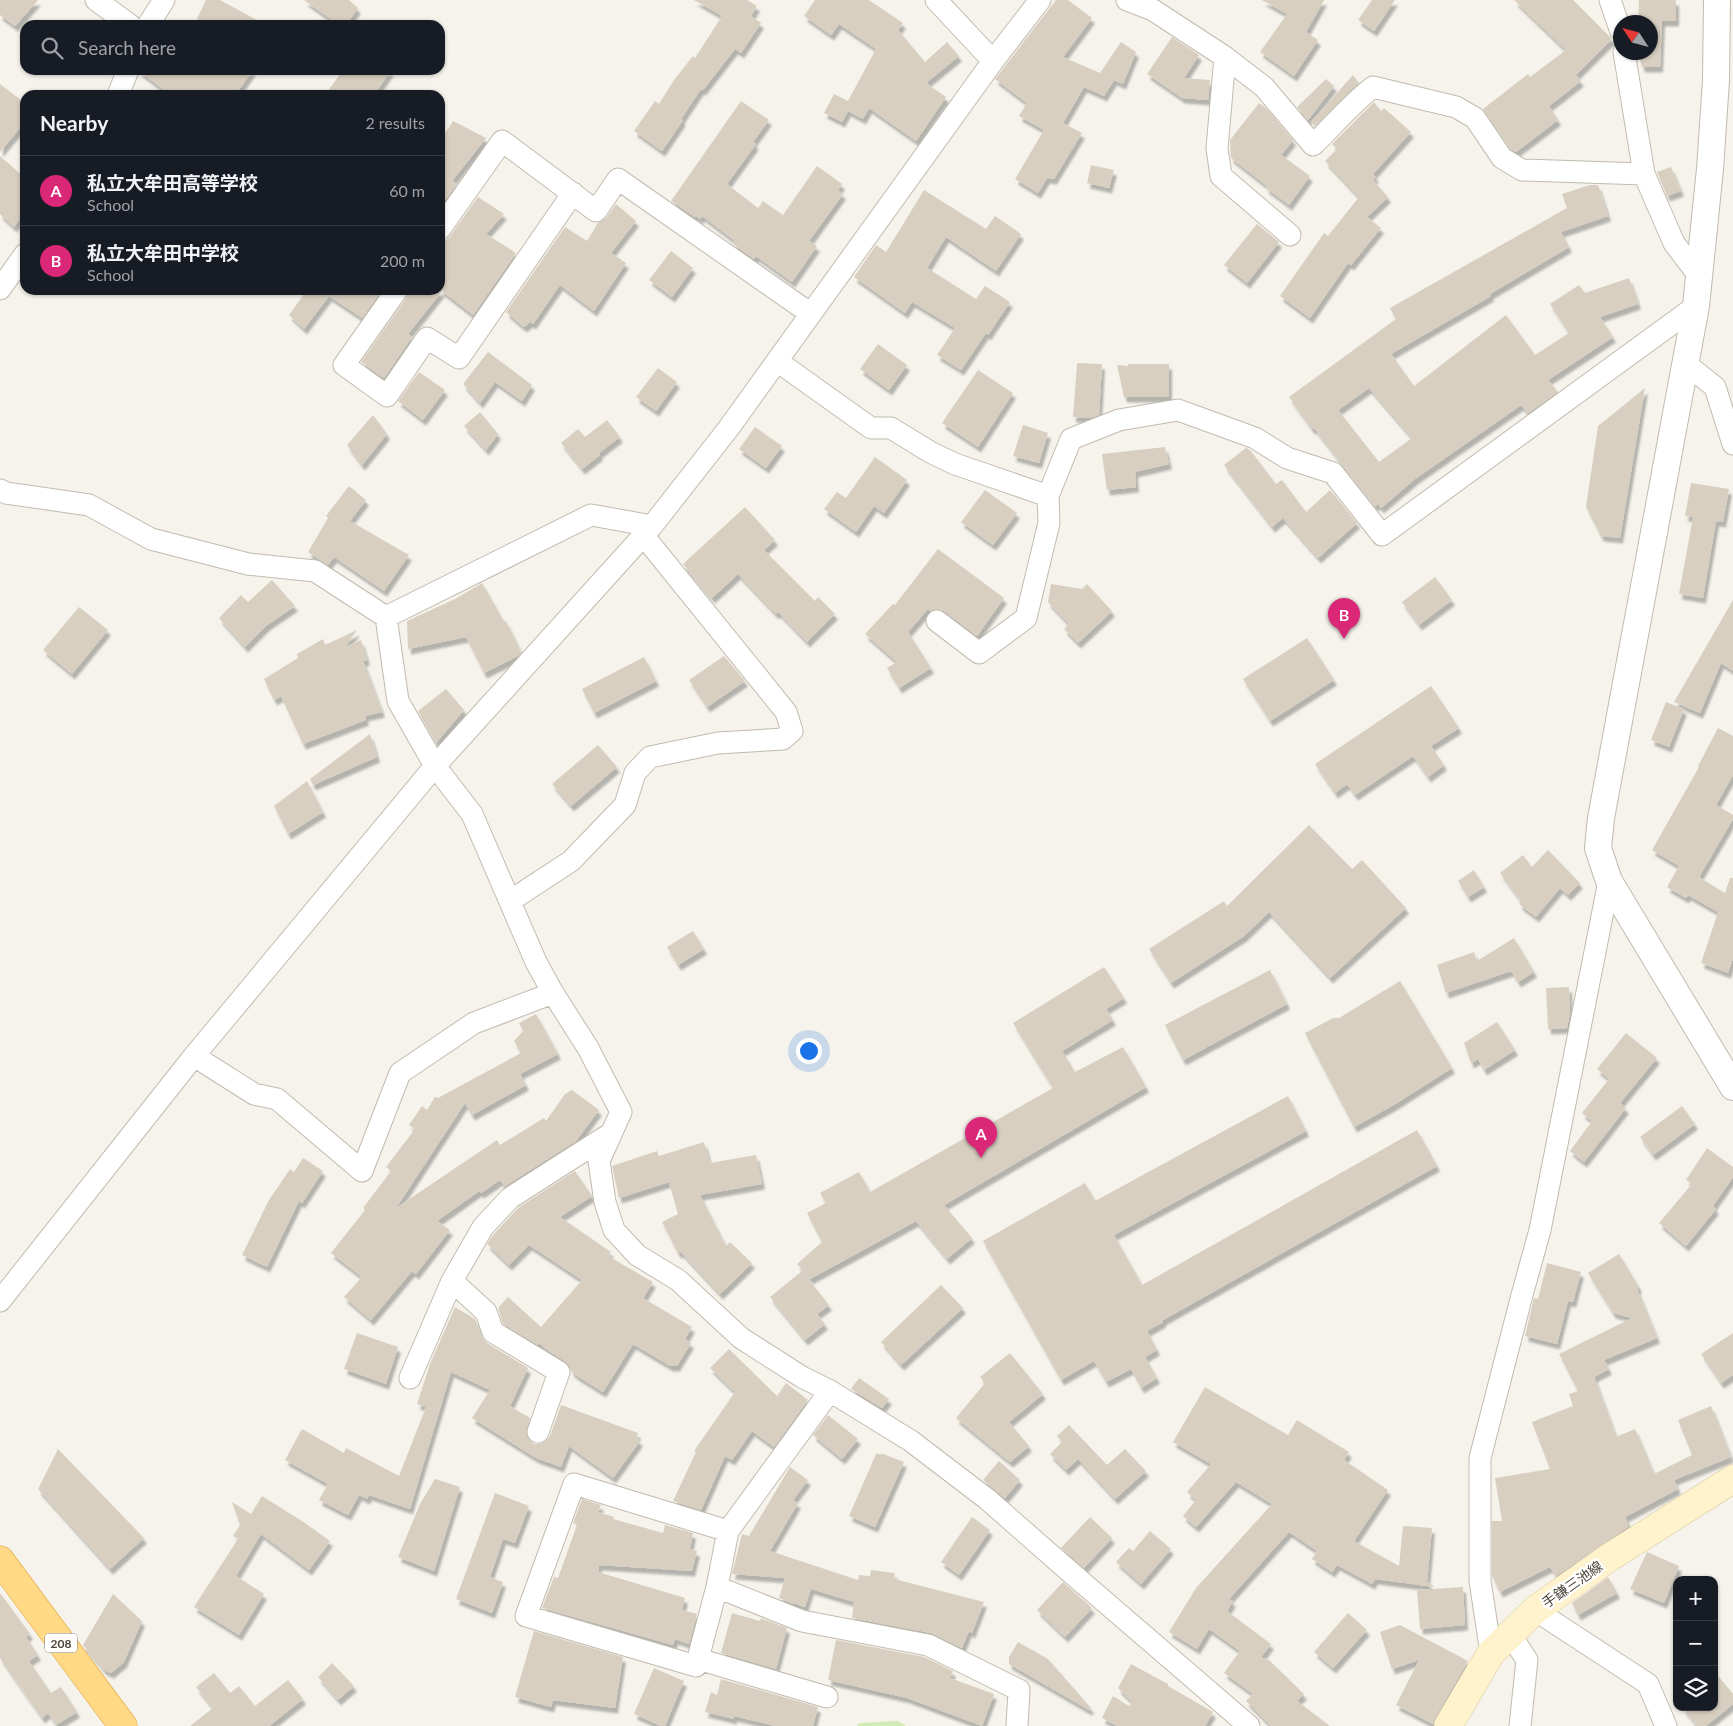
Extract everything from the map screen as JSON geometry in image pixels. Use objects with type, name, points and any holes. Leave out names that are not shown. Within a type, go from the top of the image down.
[{"type":"highway","name":"208","points":[[0,1560],[123,1726]]},
{"type":"main road","name":"手鎌三池線","points":[[1448,1726],[1500,1644],[1535,1610],[1610,1557],[1733,1478]]},
{"type":"street","points":[[96,0],[123,20]]},
{"type":"street","points":[[151,20],[164,0]]},
{"type":"street","points":[[936,0],[993,61]]},
{"type":"street","points":[[0,1301],[194,1056],[435,766],[648,531],[728,429],[993,61],[1040,0]]},
{"type":"street","points":[[1127,0],[1153,10],[1225,57],[1264,87],[1313,145],[1358,99],[1373,87],[1456,107],[1475,118],[1502,158],[1522,170],[1644,174]]},
{"type":"street","points":[[1610,0],[1615,15]]},
{"type":"street","points":[[1717,0],[1724,76],[1710,169],[1696,306],[1601,818],[1598,848],[1609,880],[1733,1087]]},
{"type":"street","points":[[1225,57],[1218,148],[1221,176],[1290,235]]},
{"type":"street","points":[[1625,60],[1644,174],[1674,243],[1699,276]]},
{"type":"street","points":[[120,90],[126,75]]},
{"type":"street","points":[[445,222],[502,141],[596,211],[618,179],[811,314]]},
{"type":"street","points":[[393,295],[344,365],[387,396],[427,338],[459,358],[573,193]]},
{"type":"street","points":[[0,289],[20,261]]},
{"type":"street","points":[[937,621],[979,653],[1026,618],[1049,523],[1048,496],[1071,439],[1119,420],[1178,410],[1255,438],[1288,458],[1334,473],[1382,535],[1696,306]]},
{"type":"street","points":[[777,361],[871,428],[891,428],[954,464],[1048,496]]},
{"type":"street","points":[[1686,364],[1715,387],[1733,444]]},
{"type":"street","points":[[0,490],[6,493],[89,505],[151,539],[248,564],[315,571],[386,617],[398,701],[435,766],[472,814],[536,962],[588,1048],[620,1112],[599,1161],[605,1202],[614,1230],[637,1255],[678,1280],[741,1338],[802,1377],[911,1441],[987,1499],[1249,1726]]},
{"type":"street","points":[[386,617],[591,515],[648,531],[786,712],[792,731],[783,738],[718,743],[650,756],[634,773],[625,805],[571,860],[510,901]]},
{"type":"street","points":[[1520,1726],[1527,1660],[1500,1644],[1480,1581],[1480,1458],[1540,1230],[1609,880]]},
{"type":"street","points":[[194,1056],[254,1094],[277,1099],[362,1171],[400,1074],[474,1023],[553,992]]},
{"type":"street","points":[[410,1378],[452,1281],[484,1227],[510,1198],[610,1134]]},
{"type":"street","points":[[452,1281],[486,1312],[493,1332],[559,1372],[538,1432]]},
{"type":"street","points":[[728,1531],[574,1484],[526,1616],[696,1666],[717,1587],[728,1531],[830,1392]]},
{"type":"street","points":[[717,1587],[802,1621],[928,1645],[1019,1690],[1017,1726]]},
{"type":"street","points":[[1535,1610],[1648,1684],[1666,1726]]},
{"type":"street","points":[[698,1659],[827,1697]]},
{"type":"green space","points":[[898,1721],[906,1726],[857,1726],[859,1723]]},
{"type":"building","points":[[0,0],[38,0],[15,26],[0,15]]},
{"type":"building","points":[[206,0],[220,0],[257,20],[196,20]]},
{"type":"building","points":[[304,0],[349,0],[358,8],[350,20],[332,20]]},
{"type":"building","points":[[694,0],[747,0],[757,6],[751,16],[761,23],[741,53],[735,49],[703,90],[701,89],[662,151],[634,131],[655,101],[659,104],[674,80],[693,56],[695,58],[722,16]]},
{"type":"building","points":[[815,0],[869,0],[903,23],[898,30],[925,62],[947,42],[959,56],[926,83],[946,97],[916,141],[869,108],[863,119],[848,111],[842,122],[824,113],[834,94],[848,101],[876,49],[839,24],[831,35],[804,16]]},
{"type":"building","points":[[1056,0],[1068,0],[1092,18],[1063,57],[1100,73],[1121,42],[1136,52],[1123,84],[1114,80],[1104,96],[1084,87],[1063,123],[1082,133],[1054,179],[1047,178],[1038,193],[1015,179],[1044,130],[1019,116],[1027,103],[995,79]]},
{"type":"building","points":[[1262,0],[1324,0],[1306,32],[1318,40],[1294,76],[1260,52],[1287,14]]},
{"type":"building","points":[[1372,0],[1395,0],[1374,31],[1358,20]]},
{"type":"building","points":[[1514,0],[1573,0],[1612,39],[1576,75],[1581,81],[1549,106],[1558,120],[1516,152],[1511,149],[1483,109],[1528,74],[1530,77],[1566,50]]},
{"type":"building","points":[[1639,0],[1676,0],[1676,21],[1662,21],[1660,67],[1642,67],[1640,60],[1658,60],[1658,15],[1638,15]]},
{"type":"building","points":[[1172,37],[1199,55],[1184,78],[1210,80],[1208,100],[1182,98],[1147,74]]},
{"type":"building","points":[[144,75],[249,75],[239,90],[164,90]]},
{"type":"building","points":[[339,75],[388,75],[377,90],[329,90]]},
{"type":"building","points":[[1353,75],[1359,83],[1315,126],[1311,122]]},
{"type":"building","points":[[1326,79],[1334,86],[1308,120],[1297,107]]},
{"type":"building","points":[[0,84],[20,99],[20,128],[0,152]]},
{"type":"building","points":[[741,101],[769,120],[753,142],[756,144],[727,184],[758,208],[763,201],[783,215],[817,166],[842,184],[838,190],[843,194],[809,241],[817,246],[792,282],[756,256],[754,259],[733,244],[735,241],[702,216],[700,219],[695,217],[671,201]]},
{"type":"building","points":[[1374,102],[1381,111],[1384,108],[1411,132],[1373,174],[1376,177],[1373,180],[1388,197],[1367,217],[1381,228],[1351,265],[1348,263],[1310,318],[1280,296],[1324,233],[1328,236],[1359,197],[1325,161],[1337,149],[1332,144]]},
{"type":"building","points":[[1259,103],[1266,108],[1293,140],[1281,155],[1310,176],[1289,205],[1231,158],[1230,140]]},
{"type":"building","points":[[453,121],[486,138],[452,181],[457,184],[445,200],[445,133]]},
{"type":"building","points":[[0,156],[20,174],[20,219],[14,227],[0,214]]},
{"type":"building","points":[[1091,165],[1114,170],[1109,188],[1087,183]]},
{"type":"building","points":[[1671,167],[1681,191],[1667,196],[1657,172]]},
{"type":"building","points":[[1590,185],[1598,185],[1608,216],[1561,232],[1569,247],[1490,294],[1491,296],[1391,354],[1414,386],[1506,315],[1535,355],[1569,333],[1550,304],[1579,285],[1585,293],[1629,278],[1638,304],[1600,317],[1613,337],[1548,380],[1558,392],[1528,413],[1521,405],[1415,479],[1381,508],[1378,504],[1375,506],[1314,428],[1312,429],[1289,397],[1396,319],[1390,308],[1567,208],[1562,194]],"holes":[[[1369,388],[1412,438],[1379,462],[1338,410]]]},
{"type":"building","points":[[924,190],[986,229],[995,216],[1021,234],[996,271],[946,237],[927,268],[976,299],[985,286],[1010,302],[961,370],[937,355],[955,328],[912,302],[905,313],[854,277],[876,245],[886,252]]},
{"type":"building","points":[[478,197],[504,214],[486,234],[516,253],[473,315],[445,293],[445,240]]},
{"type":"building","points":[[616,204],[636,221],[611,253],[626,263],[594,311],[560,285],[533,324],[530,322],[524,327],[506,312],[565,227],[587,241],[598,223],[606,218]]},
{"type":"building","points":[[1257,224],[1279,242],[1247,283],[1224,265]]},
{"type":"building","points":[[671,251],[693,268],[672,297],[649,280]]},
{"type":"building","points":[[303,295],[378,295],[362,318],[329,296],[304,329],[289,315]]},
{"type":"building","points":[[408,295],[439,295],[408,334],[412,337],[384,378],[361,362]]},
{"type":"building","points":[[878,344],[907,365],[889,390],[860,369]]},
{"type":"building","points":[[488,352],[532,385],[522,401],[495,382],[480,403],[463,384]]},
{"type":"building","points":[[1077,363],[1102,364],[1099,415],[1090,418],[1073,417]]},
{"type":"building","points":[[1128,364],[1169,364],[1169,397],[1124,397],[1117,365],[1128,366]]},
{"type":"building","points":[[658,368],[677,382],[656,411],[636,397]]},
{"type":"building","points":[[978,370],[1013,393],[978,447],[942,423]]},
{"type":"building","points":[[419,372],[445,390],[423,420],[398,401]]},
{"type":"building","points":[[1645,388],[1620,538],[1601,536],[1586,507],[1598,426]]},
{"type":"building","points":[[480,412],[498,434],[486,450],[464,426]]},
{"type":"building","points":[[373,415],[387,434],[362,465],[347,445]]},
{"type":"building","points":[[607,420],[620,437],[582,469],[561,443],[578,429],[585,437]]},
{"type":"building","points":[[1023,425],[1048,433],[1039,463],[1013,456]]},
{"type":"building","points":[[755,427],[782,446],[766,468],[739,449]]},
{"type":"building","points":[[1165,447],[1169,464],[1135,472],[1136,487],[1107,490],[1102,454]]},
{"type":"building","points":[[1246,448],[1250,450],[1276,484],[1282,480],[1306,512],[1330,490],[1357,523],[1318,558],[1283,518],[1272,527],[1224,465]]},
{"type":"building","points":[[875,457],[907,480],[884,513],[874,506],[856,532],[824,509],[837,492],[846,498]]},
{"type":"building","points":[[1691,483],[1729,489],[1723,522],[1716,521],[1703,598],[1679,594],[1693,517],[1685,516]]},
{"type":"building","points":[[349,486],[366,500],[350,521],[409,555],[384,591],[334,557],[328,565],[308,552],[328,518],[326,516]]},
{"type":"building","points":[[985,490],[1017,513],[993,545],[961,522]]},
{"type":"building","points":[[745,507],[775,540],[764,550],[815,601],[818,597],[835,614],[807,642],[778,612],[776,614],[738,574],[712,598],[683,564]]},
{"type":"building","points":[[938,549],[1004,598],[977,636],[944,611],[938,609],[930,611],[928,609],[908,632],[931,668],[899,688],[887,668],[897,662],[865,634],[893,604],[895,605]]},
{"type":"building","points":[[1435,577],[1452,600],[1419,625],[1402,602]]},
{"type":"building","points":[[272,580],[295,606],[267,625],[245,647],[219,618],[241,595],[248,602]]},
{"type":"building","points":[[482,583],[504,622],[506,621],[521,652],[518,656],[484,673],[466,637],[408,649],[407,621],[455,599]]},
{"type":"building","points":[[1051,584],[1082,589],[1087,584],[1112,611],[1078,643],[1064,629],[1069,624],[1048,602]]},
{"type":"building","points":[[1733,600],[1733,671],[1721,663],[1700,713],[1674,702]]},
{"type":"building","points":[[79,607],[108,630],[72,674],[43,650]]},
{"type":"building","points":[[357,630],[345,647],[361,640],[367,660],[363,661],[382,712],[365,716],[366,720],[303,744],[281,696],[274,700],[264,679],[298,658],[297,654],[323,639],[325,645]]},
{"type":"building","points":[[1307,638],[1334,680],[1270,721],[1243,679]]},
{"type":"building","points":[[724,656],[745,681],[707,707],[689,680]]},
{"type":"building","points":[[644,657],[656,681],[594,713],[582,689]]},
{"type":"building","points":[[1431,686],[1459,728],[1431,746],[1444,765],[1428,777],[1413,756],[1355,795],[1347,784],[1335,793],[1315,764]]},
{"type":"building","points":[[446,689],[464,710],[436,743],[418,711]]},
{"type":"building","points":[[1666,702],[1684,709],[1669,747],[1651,740]]},
{"type":"building","points":[[1718,728],[1733,736],[1733,775],[1716,805],[1733,815],[1733,819],[1699,877],[1725,893],[1730,878],[1733,878],[1733,958],[1728,973],[1701,963],[1718,912],[1688,895],[1686,898],[1667,887],[1679,866],[1652,850],[1699,767]]},
{"type":"building","points":[[370,734],[377,757],[313,785],[310,779]]},
{"type":"building","points":[[598,745],[617,767],[571,806],[552,784]]},
{"type":"building","points":[[307,781],[323,812],[288,834],[274,806]]},
{"type":"building","points":[[1309,825],[1352,869],[1362,860],[1406,908],[1330,978],[1269,912],[1244,936],[1171,983],[1149,949],[1224,901],[1227,906]]},
{"type":"building","points":[[1548,850],[1580,883],[1568,895],[1560,888],[1536,917],[1519,904],[1521,901],[1500,873],[1523,855],[1532,867]]},
{"type":"building","points":[[1474,870],[1484,887],[1468,897],[1458,881]]},
{"type":"building","points":[[693,931],[704,949],[678,965],[667,947]]},
{"type":"building","points":[[1514,938],[1534,972],[1518,982],[1511,971],[1446,993],[1437,965],[1474,952],[1477,961]]},
{"type":"building","points":[[1104,967],[1124,998],[1106,1009],[1113,1020],[1062,1051],[1075,1072],[1123,1047],[1146,1087],[944,1205],[972,1238],[947,1259],[916,1221],[810,1279],[797,1264],[822,1242],[807,1213],[826,1203],[820,1193],[859,1172],[870,1192],[1053,1088],[1013,1023]]},
{"type":"building","points":[[1270,970],[1287,1004],[1183,1060],[1165,1025]]},
{"type":"building","points":[[1400,981],[1452,1068],[1392,1106],[1354,1127],[1305,1033],[1333,1018],[1339,1018]]},
{"type":"building","points":[[1569,987],[1570,1013],[1567,1028],[1548,1029],[1546,988]]},
{"type":"building","points":[[536,1014],[558,1054],[520,1074],[526,1085],[472,1115],[465,1103],[396,1208],[497,1140],[500,1145],[544,1118],[546,1121],[565,1094],[572,1090],[599,1110],[576,1141],[505,1186],[500,1180],[481,1193],[479,1191],[437,1221],[450,1230],[416,1274],[412,1271],[371,1320],[344,1297],[362,1277],[331,1253],[365,1210],[363,1208],[391,1171],[386,1167],[415,1129],[409,1125],[422,1106],[427,1110],[435,1097],[438,1098],[521,1053],[514,1041],[523,1031],[519,1023]]},
{"type":"building","points":[[1497,1022],[1515,1050],[1484,1070],[1478,1059],[1471,1063],[1464,1043]]},
{"type":"building","points":[[1626,1033],[1657,1058],[1620,1103],[1626,1108],[1584,1162],[1570,1151],[1592,1121],[1582,1113],[1609,1079],[1597,1069]]},
{"type":"building","points":[[1288,1096],[1306,1131],[1114,1235],[1142,1285],[1417,1130],[1437,1166],[1163,1320],[1163,1322],[1147,1331],[1157,1350],[1145,1357],[1157,1378],[1141,1388],[1131,1369],[1106,1382],[1094,1361],[1061,1380],[983,1241],[1085,1183],[1095,1201]]},
{"type":"building","points":[[1682,1106],[1695,1124],[1653,1155],[1640,1137]]},
{"type":"building","points":[[704,1142],[710,1163],[756,1155],[762,1184],[700,1195],[726,1246],[730,1242],[752,1263],[720,1294],[681,1252],[678,1253],[662,1222],[678,1214],[669,1182],[619,1198],[612,1166],[657,1151],[659,1156]]},
{"type":"building","points":[[1707,1148],[1733,1167],[1733,1177],[1713,1206],[1716,1209],[1686,1246],[1659,1223],[1692,1184],[1686,1180]]},
{"type":"building","points":[[303,1158],[323,1171],[302,1203],[299,1201],[267,1267],[242,1255],[269,1200],[290,1169],[294,1172]]},
{"type":"building","points":[[575,1171],[592,1196],[560,1217],[611,1252],[608,1256],[653,1282],[643,1298],[692,1327],[685,1339],[691,1343],[677,1366],[670,1366],[633,1344],[603,1392],[577,1376],[571,1371],[570,1366],[566,1362],[539,1343],[538,1345],[503,1324],[498,1308],[508,1297],[541,1327],[582,1280],[529,1245],[509,1265],[487,1244],[519,1207]]},
{"type":"building","points":[[1619,1254],[1639,1287],[1637,1289],[1657,1338],[1604,1360],[1609,1369],[1594,1377],[1616,1437],[1635,1429],[1654,1474],[1692,1455],[1678,1420],[1711,1406],[1731,1457],[1674,1480],[1678,1489],[1625,1517],[1628,1527],[1556,1576],[1550,1567],[1500,1592],[1492,1576],[1492,1521],[1502,1521],[1495,1478],[1550,1469],[1532,1422],[1573,1406],[1569,1394],[1578,1391],[1559,1354],[1632,1318],[1613,1313],[1588,1273]]},
{"type":"building","points":[[1547,1263],[1581,1272],[1573,1302],[1568,1301],[1557,1344],[1525,1336],[1534,1298],[1538,1299]]},
{"type":"building","points":[[802,1271],[829,1305],[817,1314],[825,1324],[805,1340],[770,1297]]},
{"type":"building","points":[[941,1285],[963,1308],[901,1365],[881,1342]]},
{"type":"building","points":[[455,1307],[475,1319],[481,1336],[487,1343],[528,1368],[510,1406],[530,1418],[526,1434],[534,1444],[546,1441],[550,1436],[561,1405],[638,1433],[636,1438],[640,1441],[613,1478],[569,1446],[561,1467],[536,1458],[472,1418],[490,1390],[451,1372],[410,1509],[369,1495],[367,1499],[359,1495],[348,1515],[319,1500],[328,1484],[285,1460],[302,1429],[344,1453],[346,1448],[399,1476],[426,1407],[417,1404],[430,1364]]},
{"type":"building","points":[[357,1333],[398,1347],[386,1384],[344,1369]]},
{"type":"building","points":[[1733,1333],[1733,1375],[1721,1383],[1701,1354]]},
{"type":"building","points":[[729,1349],[777,1396],[786,1383],[808,1400],[774,1447],[752,1431],[732,1460],[725,1456],[701,1510],[673,1501],[696,1452],[694,1451],[735,1392],[710,1368]]},
{"type":"building","points":[[1010,1353],[1043,1394],[1009,1422],[1029,1446],[1010,1462],[956,1418],[985,1383],[980,1377]]},
{"type":"building","points":[[859,1378],[889,1399],[882,1408],[851,1389]]},
{"type":"building","points":[[1205,1387],[1288,1435],[1297,1420],[1349,1452],[1344,1460],[1388,1490],[1354,1541],[1399,1566],[1403,1526],[1432,1528],[1427,1582],[1435,1587],[1375,1579],[1372,1584],[1337,1565],[1332,1572],[1312,1559],[1317,1551],[1289,1532],[1229,1599],[1233,1601],[1227,1611],[1271,1644],[1261,1657],[1270,1661],[1304,1694],[1297,1701],[1330,1726],[1271,1726],[1246,1701],[1253,1694],[1224,1673],[1240,1651],[1209,1629],[1197,1649],[1169,1632],[1196,1588],[1272,1504],[1236,1482],[1196,1527],[1183,1516],[1196,1500],[1187,1492],[1211,1464],[1173,1442]]},
{"type":"building","points":[[828,1415],[858,1439],[842,1459],[813,1435]]},
{"type":"building","points":[[1069,1425],[1107,1465],[1125,1449],[1146,1471],[1115,1499],[1078,1459],[1066,1470],[1050,1454],[1062,1442],[1057,1436]]},
{"type":"building","points":[[58,1449],[144,1538],[110,1569],[38,1489]]},
{"type":"building","points":[[876,1454],[883,1454],[904,1462],[875,1527],[849,1516]]},
{"type":"building","points":[[999,1461],[1020,1480],[1005,1498],[983,1480]]},
{"type":"building","points":[[790,1467],[808,1480],[793,1500],[798,1503],[770,1551],[858,1580],[859,1575],[870,1576],[871,1570],[895,1573],[894,1579],[984,1602],[972,1633],[969,1631],[962,1648],[931,1633],[852,1618],[854,1602],[811,1589],[805,1607],[794,1604],[779,1598],[785,1578],[732,1574],[742,1534],[749,1536]]},
{"type":"building","points":[[435,1479],[460,1487],[434,1571],[398,1557],[420,1504]]},
{"type":"building","points":[[495,1493],[529,1506],[515,1543],[503,1539],[490,1577],[503,1582],[492,1613],[456,1599]]},
{"type":"building","points":[[262,1496],[330,1541],[309,1570],[261,1534],[236,1576],[264,1594],[239,1635],[194,1607],[238,1539],[233,1536],[240,1525],[232,1502],[251,1514]]},
{"type":"building","points":[[582,1499],[601,1505],[598,1512],[614,1517],[613,1519],[663,1533],[665,1525],[693,1533],[690,1549],[697,1551],[692,1571],[599,1565],[598,1572],[685,1598],[682,1610],[697,1614],[689,1644],[675,1639],[673,1645],[542,1608],[554,1577],[558,1578],[577,1525],[573,1523]]},
{"type":"building","points":[[972,1517],[990,1530],[959,1575],[941,1562]]},
{"type":"building","points":[[1090,1517],[1112,1538],[1084,1568],[1061,1548]]},
{"type":"building","points":[[1150,1531],[1171,1549],[1141,1584],[1116,1562],[1129,1548],[1133,1551]]},
{"type":"building","points":[[1647,1552],[1679,1566],[1675,1576],[1673,1576],[1673,1581],[1664,1603],[1630,1589]]},
{"type":"building","points":[[1608,1577],[1617,1593],[1578,1615],[1572,1603]]},
{"type":"building","points":[[1063,1582],[1092,1608],[1065,1637],[1037,1610]]},
{"type":"building","points":[[1463,1587],[1465,1625],[1420,1629],[1417,1590]]},
{"type":"building","points":[[0,1593],[30,1634],[26,1637],[38,1655],[29,1661],[51,1693],[61,1687],[77,1712],[56,1725],[48,1713],[42,1718],[0,1658]]},
{"type":"building","points":[[113,1594],[142,1621],[124,1662],[111,1673],[104,1670],[83,1645]]},
{"type":"building","points":[[732,1613],[760,1621],[761,1618],[787,1628],[776,1669],[721,1653]]},
{"type":"building","points":[[1348,1613],[1367,1630],[1333,1668],[1314,1652]]},
{"type":"building","points":[[1400,1625],[1468,1661],[1433,1724],[1396,1705],[1419,1660],[1392,1669],[1380,1632]]},
{"type":"building","points":[[534,1631],[623,1657],[615,1708],[553,1700],[551,1707],[515,1697]]},
{"type":"building","points":[[836,1640],[924,1657],[953,1671],[950,1678],[994,1694],[982,1726],[907,1698],[828,1680]]},
{"type":"building","points":[[1018,1642],[1048,1659],[1091,1708],[1089,1710],[1009,1664],[1009,1657]]},
{"type":"building","points":[[332,1663],[354,1686],[338,1700],[318,1677]]},
{"type":"building","points":[[1131,1664],[1213,1712],[1205,1726],[1117,1726],[1102,1718],[1113,1696],[1129,1706],[1132,1702],[1118,1688]]},
{"type":"building","points":[[654,1668],[684,1681],[665,1726],[634,1714]]},
{"type":"building","points":[[214,1673],[230,1693],[239,1686],[255,1706],[288,1680],[303,1699],[269,1726],[190,1726],[213,1708],[196,1687]]},
{"type":"building","points":[[1718,1676],[1733,1694],[1733,1704],[1706,1726],[1697,1726],[1685,1711],[1718,1711]]},
{"type":"building","points":[[721,1679],[818,1707],[813,1726],[775,1726],[734,1716],[734,1719],[705,1712],[711,1692],[717,1695]]},
{"type":"place","name":"私立大牟田中学校","points":[[1344,639]]},
{"type":"place","name":"私立大牟田高等学校","points":[[981,1158]]}]
